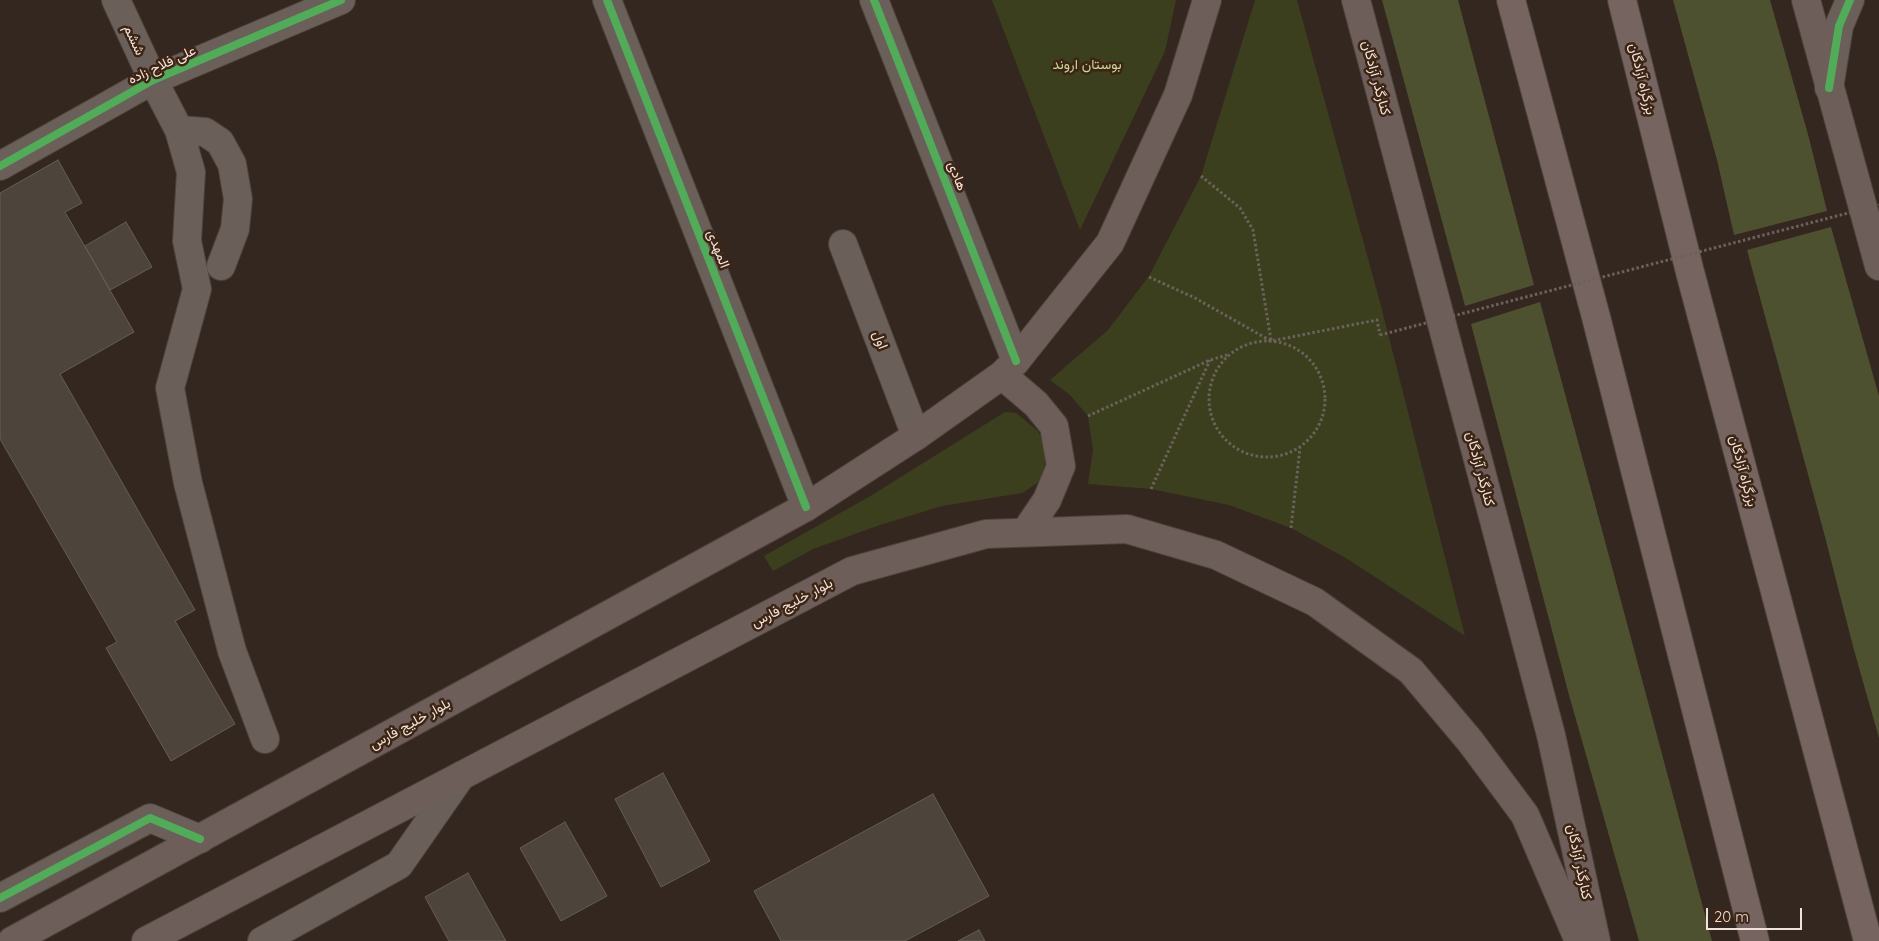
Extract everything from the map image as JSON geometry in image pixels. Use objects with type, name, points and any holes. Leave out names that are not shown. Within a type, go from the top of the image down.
[{"type":"highway","points":[[1511,0],[1598,327],[1755,941]]},
{"type":"highway","name":"بزرگراه آزادگان","points":[[1622,0],[1690,272],[1868,941]]},
{"type":"main road","name":"بلوار خلیج فارس","points":[[12,941],[806,507],[916,436],[1009,368],[1110,243],[1178,95],[1207,0]]},
{"type":"main road","name":"کنارگذر آزادگان","points":[[1356,0],[1551,735],[1596,941]]},
{"type":"main road","points":[[1806,0],[1879,266]]},
{"type":"main road","points":[[1009,368],[1054,426],[1061,466],[1047,500],[1026,531]]},
{"type":"main road","name":"بلوار خلیج فارس","points":[[146,941],[852,571],[986,534],[1026,531],[1127,529],[1216,555],[1315,602],[1411,671],[1470,741],[1525,815],[1579,941]]},
{"type":"street","name":"ششم","points":[[116,0],[153,80],[179,130],[191,172],[186,241],[197,289],[170,388],[188,483],[232,651],[265,739]]},
{"type":"street","name":"علی فلاح زاده","points":[[0,166],[153,80],[341,0]]},
{"type":"street","name":"المهدی","points":[[607,0],[806,507]]},
{"type":"street","name":"هادی","points":[[874,0],[1009,368]]},
{"type":"street","points":[[1829,88],[1839,26],[1850,0]]},
{"type":"street","points":[[179,130],[205,132],[220,142],[232,164],[238,199],[235,229],[220,266]]},
{"type":"street","name":"اول","points":[[843,244],[916,436]]},
{"type":"street","points":[[262,941],[399,865],[461,776]]},
{"type":"street","points":[[0,898],[150,818],[200,839]]},
{"type":"path","points":[[1201,176],[1240,208],[1253,230],[1271,341]]},
{"type":"path","points":[[1149,276],[1195,298],[1271,341],[1289,345],[1304,354],[1316,368],[1323,384],[1326,402],[1322,419],[1314,435],[1300,448],[1283,456],[1263,458],[1244,453],[1227,443],[1215,427],[1208,409],[1209,389],[1215,370],[1228,355],[1241,346],[1256,341],[1271,341],[1377,320],[1380,335],[1879,205]]},
{"type":"path","points":[[1088,416],[1210,360],[1228,355]]},
{"type":"path","points":[[1151,489],[1210,360]]},
{"type":"path","points":[[1291,528],[1300,448]]},
{"type":"green space","name":"بوستان اروند","points":[[992,0],[1176,0],[1165,51],[1080,230]]},
{"type":"green space","points":[[1255,0],[1297,0],[1381,306],[1465,636],[1346,558],[1291,528],[1229,505],[1151,489],[1088,484],[1093,450],[1088,416],[1070,395],[1050,380],[1108,330],[1149,276],[1201,176]]},
{"type":"green space","points":[[1382,0],[1458,0],[1534,285],[1465,306]]},
{"type":"green space","points":[[1673,0],[1770,0],[1809,138],[1827,211],[1734,235],[1717,160]]},
{"type":"green space","points":[[1831,227],[1879,396],[1879,738],[1747,250]]},
{"type":"green space","points":[[1540,302],[1712,941],[1639,941],[1569,695],[1471,324]]},
{"type":"green space","points":[[1005,412],[1016,413],[1038,431],[1045,445],[1043,476],[1036,484],[1022,493],[942,506],[880,525],[813,549],[773,571],[764,556],[872,495]]},
{"type":"building","points":[[58,160],[82,203],[65,212],[134,332],[60,374],[195,610],[175,621],[235,724],[171,761],[106,648],[117,642],[0,439],[0,193]]},
{"type":"building","points":[[126,222],[152,267],[110,290],[85,246]]},
{"type":"building","points":[[663,773],[710,861],[661,887],[615,799]]},
{"type":"building","points":[[933,794],[989,896],[905,941],[781,941],[754,891]]},
{"type":"building","points":[[565,822],[607,896],[561,921],[520,848]]},
{"type":"building","points":[[468,873],[506,941],[449,941],[425,897]]},
{"type":"building","points":[[979,930],[985,941],[958,941]]},
{"type":"cycle path","points":[[0,166],[153,80],[341,0]]},
{"type":"cycle path","points":[[607,0],[806,507]]},
{"type":"cycle path","points":[[874,0],[1016,361]]},
{"type":"cycle path","points":[[1829,88],[1839,26],[1850,0]]},
{"type":"cycle path","points":[[0,898],[150,818],[200,839]]}]
